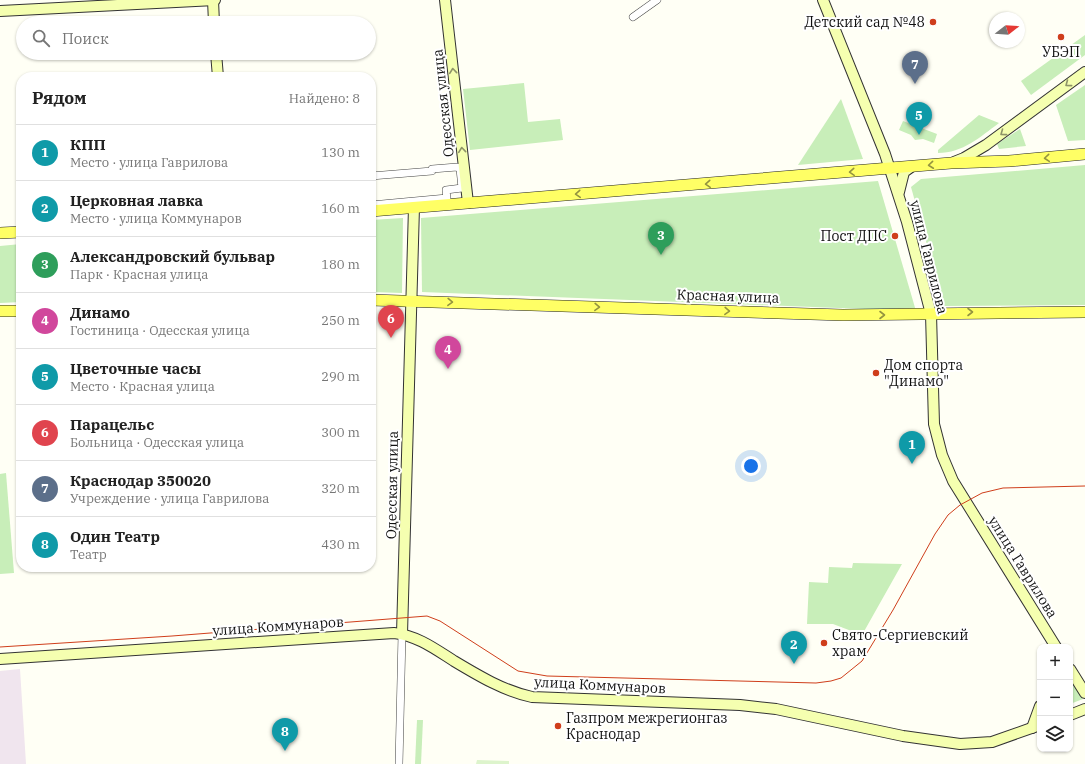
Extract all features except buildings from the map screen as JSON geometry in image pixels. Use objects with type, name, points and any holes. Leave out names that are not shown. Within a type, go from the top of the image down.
[{"type":"main road","points":[[0,11],[23,5],[214,0],[214,16]]},
{"type":"main road","name":"Одесская улица","points":[[445,0],[468,203]]},
{"type":"main road","name":"улица Гаврилова","points":[[823,0],[891,169],[931,314],[934,424],[942,455],[953,481],[1054,644]]},
{"type":"main road","points":[[217,60],[218,72]]},
{"type":"main road","points":[[951,163],[964,158],[986,145],[1085,72]]},
{"type":"main road","points":[[376,211],[951,163],[1009,161],[1085,154]]},
{"type":"main road","points":[[898,194],[904,172],[911,167]]},
{"type":"main road","name":"Одесская улица","points":[[402,634],[414,207]]},
{"type":"main road","points":[[0,233],[16,232]]},
{"type":"main road","name":"Красная улица","points":[[376,300],[835,315],[1085,312]]},
{"type":"main road","points":[[0,311],[16,310]]},
{"type":"main road","name":"улица Коммунаров","points":[[0,659],[378,633],[402,634],[423,642],[479,676],[503,688],[548,699],[740,705],[769,708],[799,713],[909,738],[960,744],[992,742],[1036,726]]},
{"type":"main road","points":[[1073,674],[1085,693]]},
{"type":"main road","points":[[1073,714],[1085,710]]},
{"type":"main road","points":[[1036,726],[1038,716]]},
{"type":"street","points":[[633,17],[656,0]]},
{"type":"street","points":[[376,176],[432,171],[432,169],[457,167],[460,169],[462,188],[446,190],[447,198],[376,205]]},
{"type":"street","name":"Одесская улица","points":[[399,764],[402,634]]},
{"type":"shaded area","points":[[20,669],[26,764],[0,764],[0,671]]},
{"type":"green space","points":[[1085,35],[1085,55],[1031,95],[1021,81]]},
{"type":"green space","points":[[524,83],[528,122],[560,119],[563,140],[470,150],[463,89]]},
{"type":"green space","points":[[1085,85],[1085,140],[1068,141],[1056,105]]},
{"type":"green space","points":[[841,99],[863,159],[798,165]]},
{"type":"green space","points":[[979,115],[999,123],[978,139],[963,147],[938,153],[938,150]]},
{"type":"green space","points":[[903,121],[937,134],[934,143],[923,139],[915,140],[911,135],[899,130]]},
{"type":"green space","points":[[1020,129],[1026,146],[999,149],[997,144]]},
{"type":"green space","points":[[1085,165],[1085,305],[944,306],[911,187],[921,179]]},
{"type":"green space","points":[[878,181],[916,311],[422,292],[421,218]]},
{"type":"green space","points":[[403,218],[402,293],[376,292],[376,220]]},
{"type":"green space","points":[[16,244],[16,302],[0,303],[0,246]]},
{"type":"green space","points":[[6,473],[14,573],[0,574],[0,474]]},
{"type":"green space","points":[[853,563],[902,564],[862,635],[833,624],[807,624],[809,582],[828,583],[829,567],[852,568]]},
{"type":"green space","points":[[1073,682],[1083,699],[1073,703]]},
{"type":"green space","points":[[417,720],[423,720],[421,764],[415,764]]},
{"type":"green space","points":[[477,760],[509,761],[509,764],[476,764]]},
{"type":"tram line","points":[[0,647],[172,636],[427,616],[440,621],[518,671],[547,676],[816,683],[831,681],[841,678],[862,661],[893,610],[935,534],[948,515],[960,505],[982,493],[1003,488],[1085,486]]},
{"type":"place","name":"Детский сад №48","points":[[933,22]]},
{"type":"place","name":"УБЭП","points":[[1061,37]]},
{"type":"place","name":"Краснодар 350020","points":[[915,84]]},
{"type":"place","name":"Цветочные часы","points":[[919,135]]},
{"type":"place","name":"Пост ДПС","points":[[895,236]]},
{"type":"place","name":"Александровский бульвар","points":[[661,255]]},
{"type":"place","name":"Парацельс","points":[[391,338]]},
{"type":"place","name":"Динамо","points":[[448,369]]},
{"type":"place","name":"Дом спорта \"Динамо\"","points":[[876,373]]},
{"type":"place","name":"КПП","points":[[912,464]]},
{"type":"place","name":"Свято-Сергиевский храм","points":[[824,643]]},
{"type":"place","name":"Церковная лавка","points":[[794,664]]},
{"type":"place","name":"Газпром межрегионгаз Краснодар","points":[[558,726]]},
{"type":"place","name":"Один Театр","points":[[285,751]]}]
